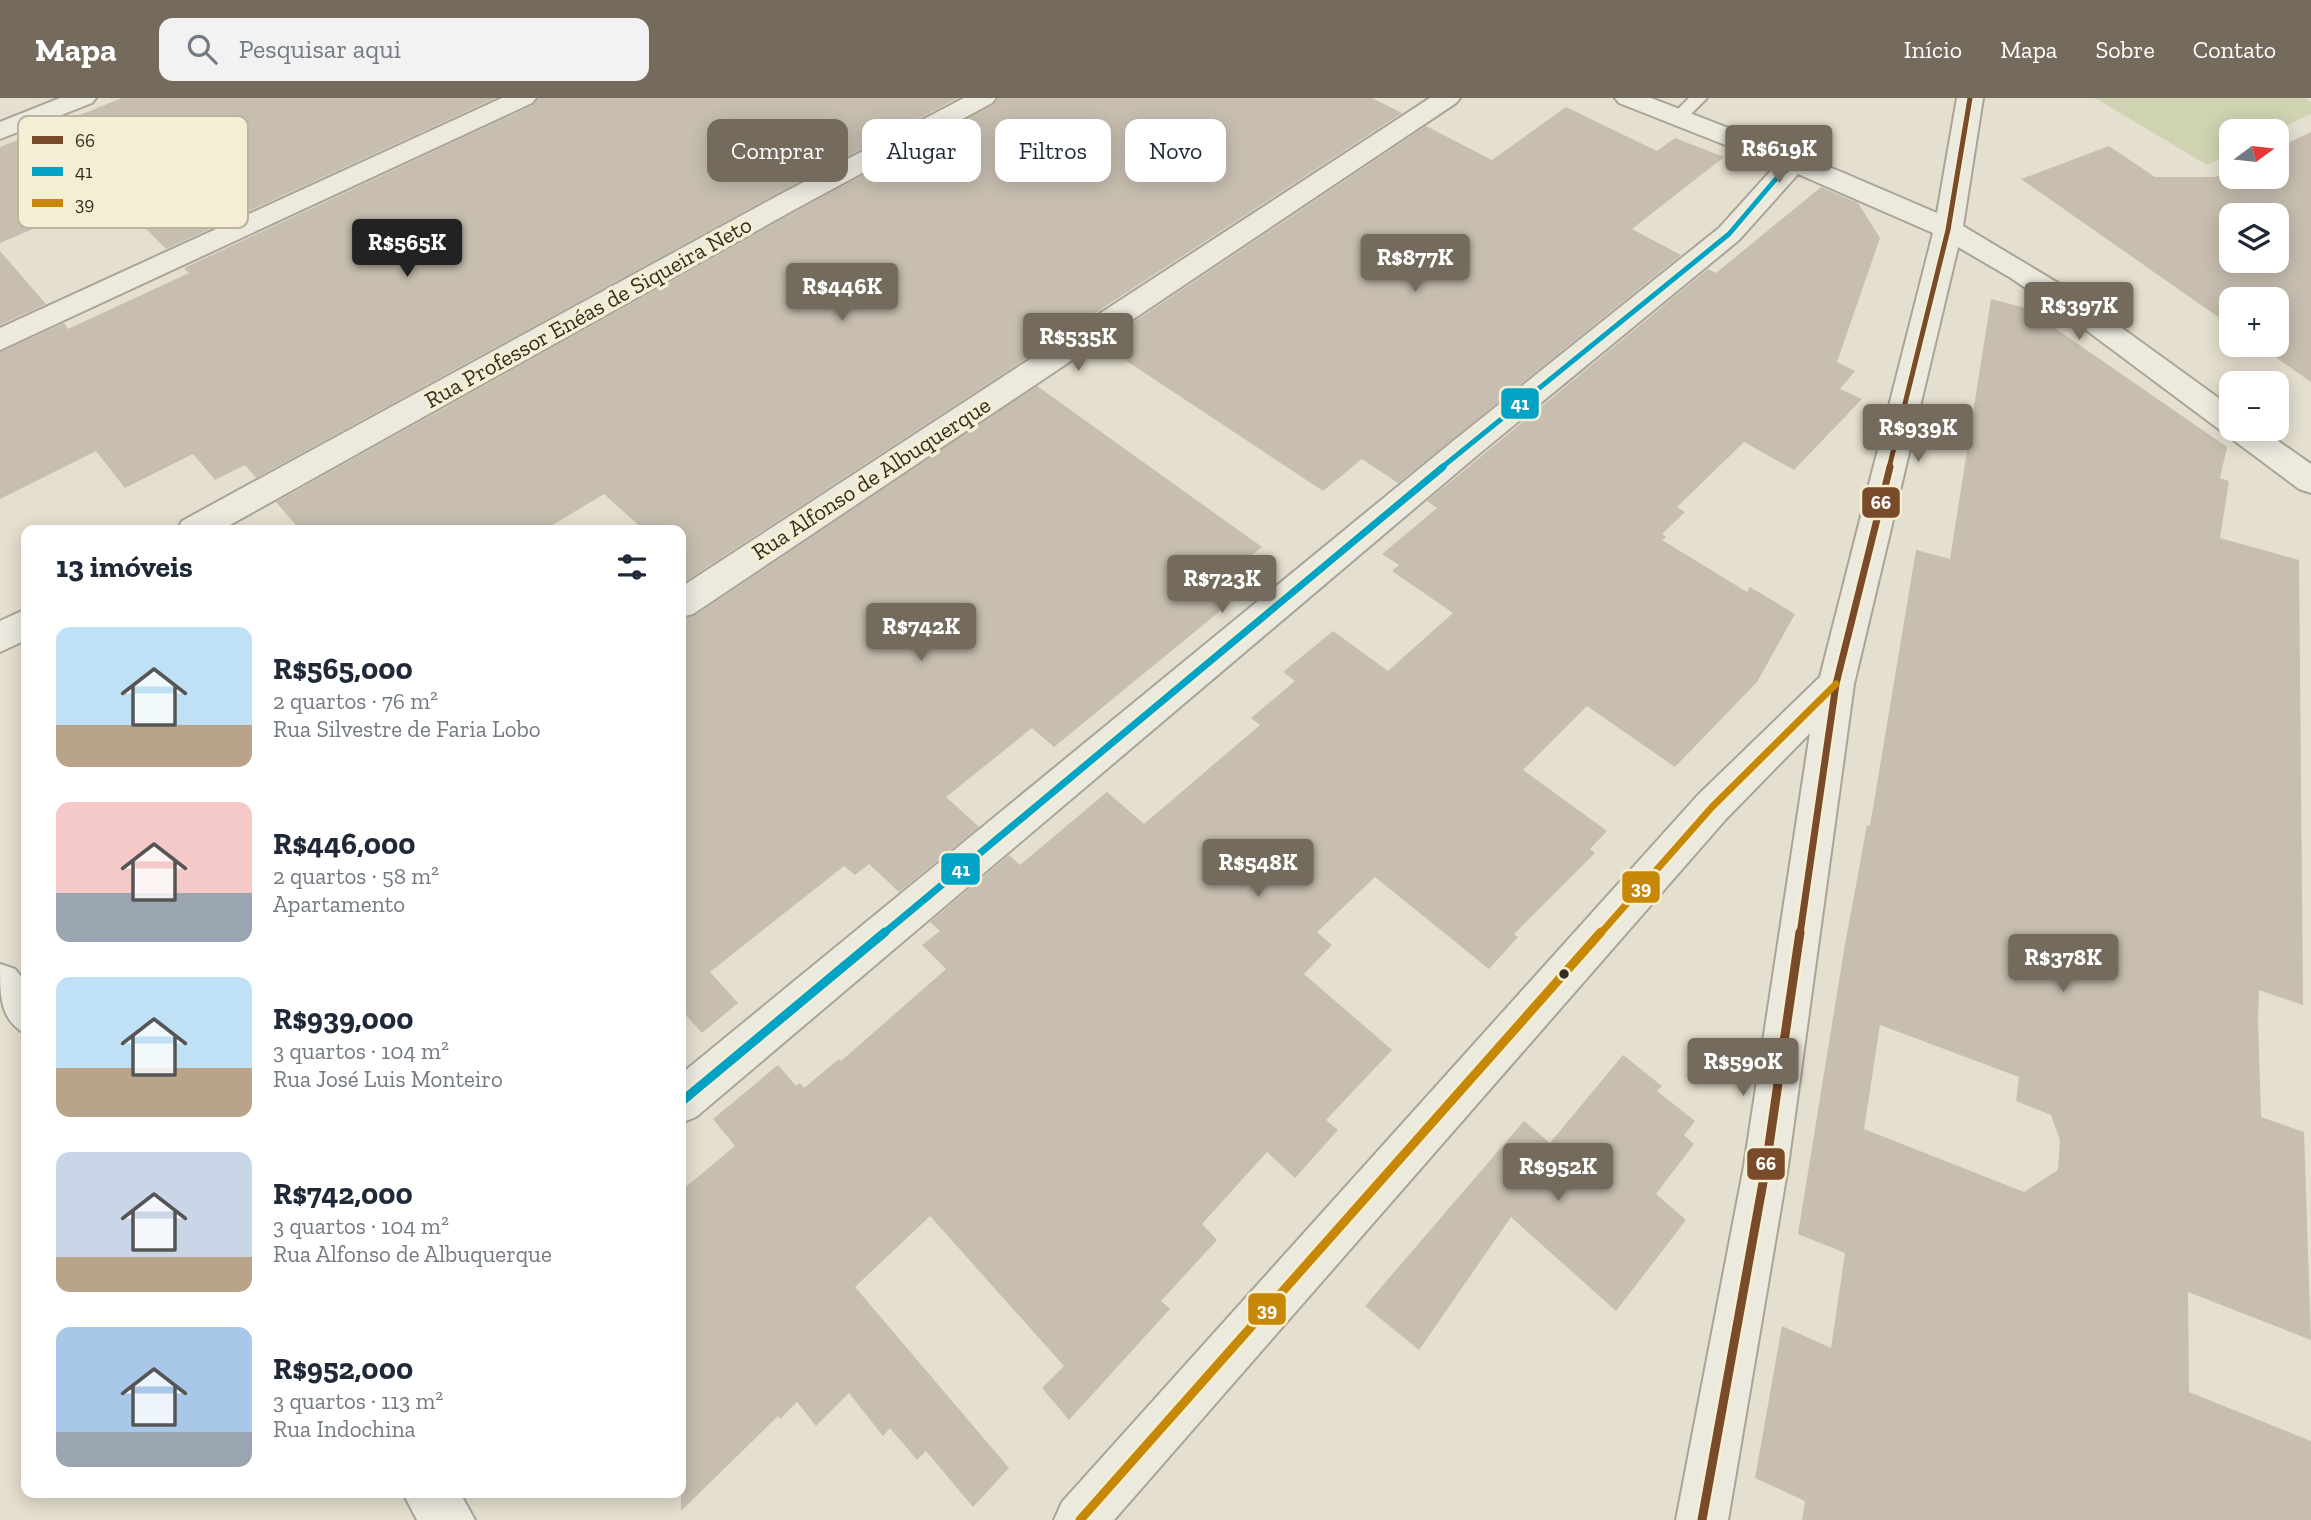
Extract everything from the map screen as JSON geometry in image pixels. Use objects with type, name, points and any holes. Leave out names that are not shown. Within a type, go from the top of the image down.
[{"type":"street","points":[[30,116],[83,98]]},
{"type":"street","points":[[248,225],[523,98]]},
{"type":"street","name":"Rua Professor Enéas de Siqueira Neto","points":[[203,525],[790,200],[983,98]]},
{"type":"street","name":"Rua Alfonso de Albuquerque","points":[[686,601],[1447,98]]},
{"type":"street","points":[[1628,98],[1948,230],[2046,288],[2219,414]]},
{"type":"street","points":[[1702,1520],[1766,1166],[1836,684],[1948,230],[1970,98]]},
{"type":"street","points":[[686,1098],[1463,450],[1729,234],[1775,180],[1793,164]]},
{"type":"street","points":[[0,340],[242,228]]},
{"type":"street","points":[[2256,441],[2311,481]]},
{"type":"street","points":[[0,638],[21,626]]},
{"type":"street","points":[[1080,1520],[1712,807],[1836,684]]},
{"type":"street","points":[[0,983],[21,1008]]},
{"type":"street","points":[[432,1498],[450,1520]]},
{"type":"lane","points":[[1677,118],[1699,98]]},
{"type":"green space","points":[[2095,98],[2304,98],[2311,102],[2311,114],[2289,124],[2289,119],[2219,119],[2219,159],[2207,165]]},
{"type":"building","points":[[122,98],[496,98],[248,211],[248,116],[77,116]]},
{"type":"building","points":[[539,98],[958,98],[918,119],[862,119],[862,149],[848,156],[848,119],[707,119],[707,182],[799,182],[256,478],[245,465],[215,480],[193,454],[125,488],[96,451],[0,499],[0,352],[64,323],[68,329],[189,273],[184,268],[533,105]]},
{"type":"building","points":[[999,98],[1372,98],[1402,113],[1075,326],[1069,322],[1058,338],[686,581],[686,525],[638,525],[604,494],[552,525],[296,525],[276,502],[862,176],[862,182],[981,182],[981,119],[967,119],[993,105]]},
{"type":"building","points":[[1566,107],[1657,151],[1675,138],[1724,157],[1632,229],[1681,255],[1398,483],[1362,459],[1323,491],[1101,344],[1426,126],[1492,160]]},
{"type":"building","points":[[2311,132],[2311,382],[2275,357],[2289,357],[2289,287],[2219,287],[2219,318],[2021,179],[2109,146],[2155,177],[2219,175],[2219,189],[2289,189],[2289,142]]},
{"type":"building","points":[[18,140],[18,228],[35,228],[0,243],[0,147]]},
{"type":"building","points":[[1821,187],[1858,203],[1880,238],[1837,362],[1855,371],[1840,389],[1862,399],[1794,470],[1744,442],[1677,507],[1685,512],[1662,534],[1666,537],[1662,540],[1747,592],[1750,587],[1795,614],[1757,682],[1675,767],[1587,706],[1523,770],[1607,831],[1590,849],[1595,853],[1514,934],[1518,937],[1489,969],[1375,877],[1317,932],[1332,945],[1304,974],[1392,1050],[1326,1120],[1338,1130],[1295,1178],[1267,1152],[1202,1224],[1217,1240],[1161,1301],[1170,1309],[1069,1420],[1042,1388],[1064,1366],[930,1216],[855,1287],[1009,1468],[973,1507],[926,1451],[917,1460],[890,1428],[883,1436],[849,1393],[816,1426],[797,1402],[780,1419],[778,1416],[681,1511],[681,1498],[686,1498],[686,1187],[735,1146],[713,1119],[778,1065],[796,1086],[800,1083],[804,1088],[839,1059],[841,1061],[946,969],[922,945],[940,931],[930,922],[1009,855],[1020,865],[1107,792],[1144,824],[1260,725],[1251,718],[1295,681],[1283,672],[1333,631],[1388,671],[1453,613],[1392,571],[1399,565],[1382,554],[1437,508],[1427,501],[1708,269],[1716,273]]},
{"type":"building","points":[[145,228],[212,228],[166,249]]},
{"type":"building","points":[[0,251],[46,304],[0,325]]},
{"type":"building","points":[[1991,299],[2026,308],[2227,447],[2220,478],[2229,481],[2220,538],[2299,560],[2303,1005],[2259,990],[2258,1021],[2261,1117],[2304,1132],[2311,1340],[2188,1292],[2189,1392],[2311,1441],[2311,1520],[1802,1520],[1805,1501],[1755,1478],[1782,1326],[1831,1348],[1845,1253],[1798,1234],[1844,950],[1867,825],[1870,826],[1916,550],[1950,559]],"holes":[[[1880,1025],[2019,1077],[2016,1101],[2051,1115],[2060,1140],[2058,1170],[2024,1192],[1864,1129]]]},
{"type":"building","points":[[1037,386],[1262,547],[1209,589],[1230,603],[1054,747],[1032,728],[946,797],[979,827],[899,892],[869,864],[855,875],[844,866],[710,972],[738,1003],[702,1033],[686,1015],[686,618],[694,616]]},
{"type":"building","points":[[1623,1055],[1662,1086],[1657,1091],[1695,1121],[1684,1135],[1694,1144],[1656,1194],[1686,1220],[1616,1311],[1511,1217],[1419,1350],[1365,1306],[1524,1121],[1550,1143]]},
{"type":"transit line","name":"66","points":[[1702,1520],[1766,1166],[1836,684],[1948,230],[1970,98]]},
{"type":"transit line","name":"41","points":[[686,1098],[1463,450],[1729,234],[1775,180],[1793,164]]},
{"type":"transit line","name":"39","points":[[1080,1520],[1712,807],[1836,684]]}]
